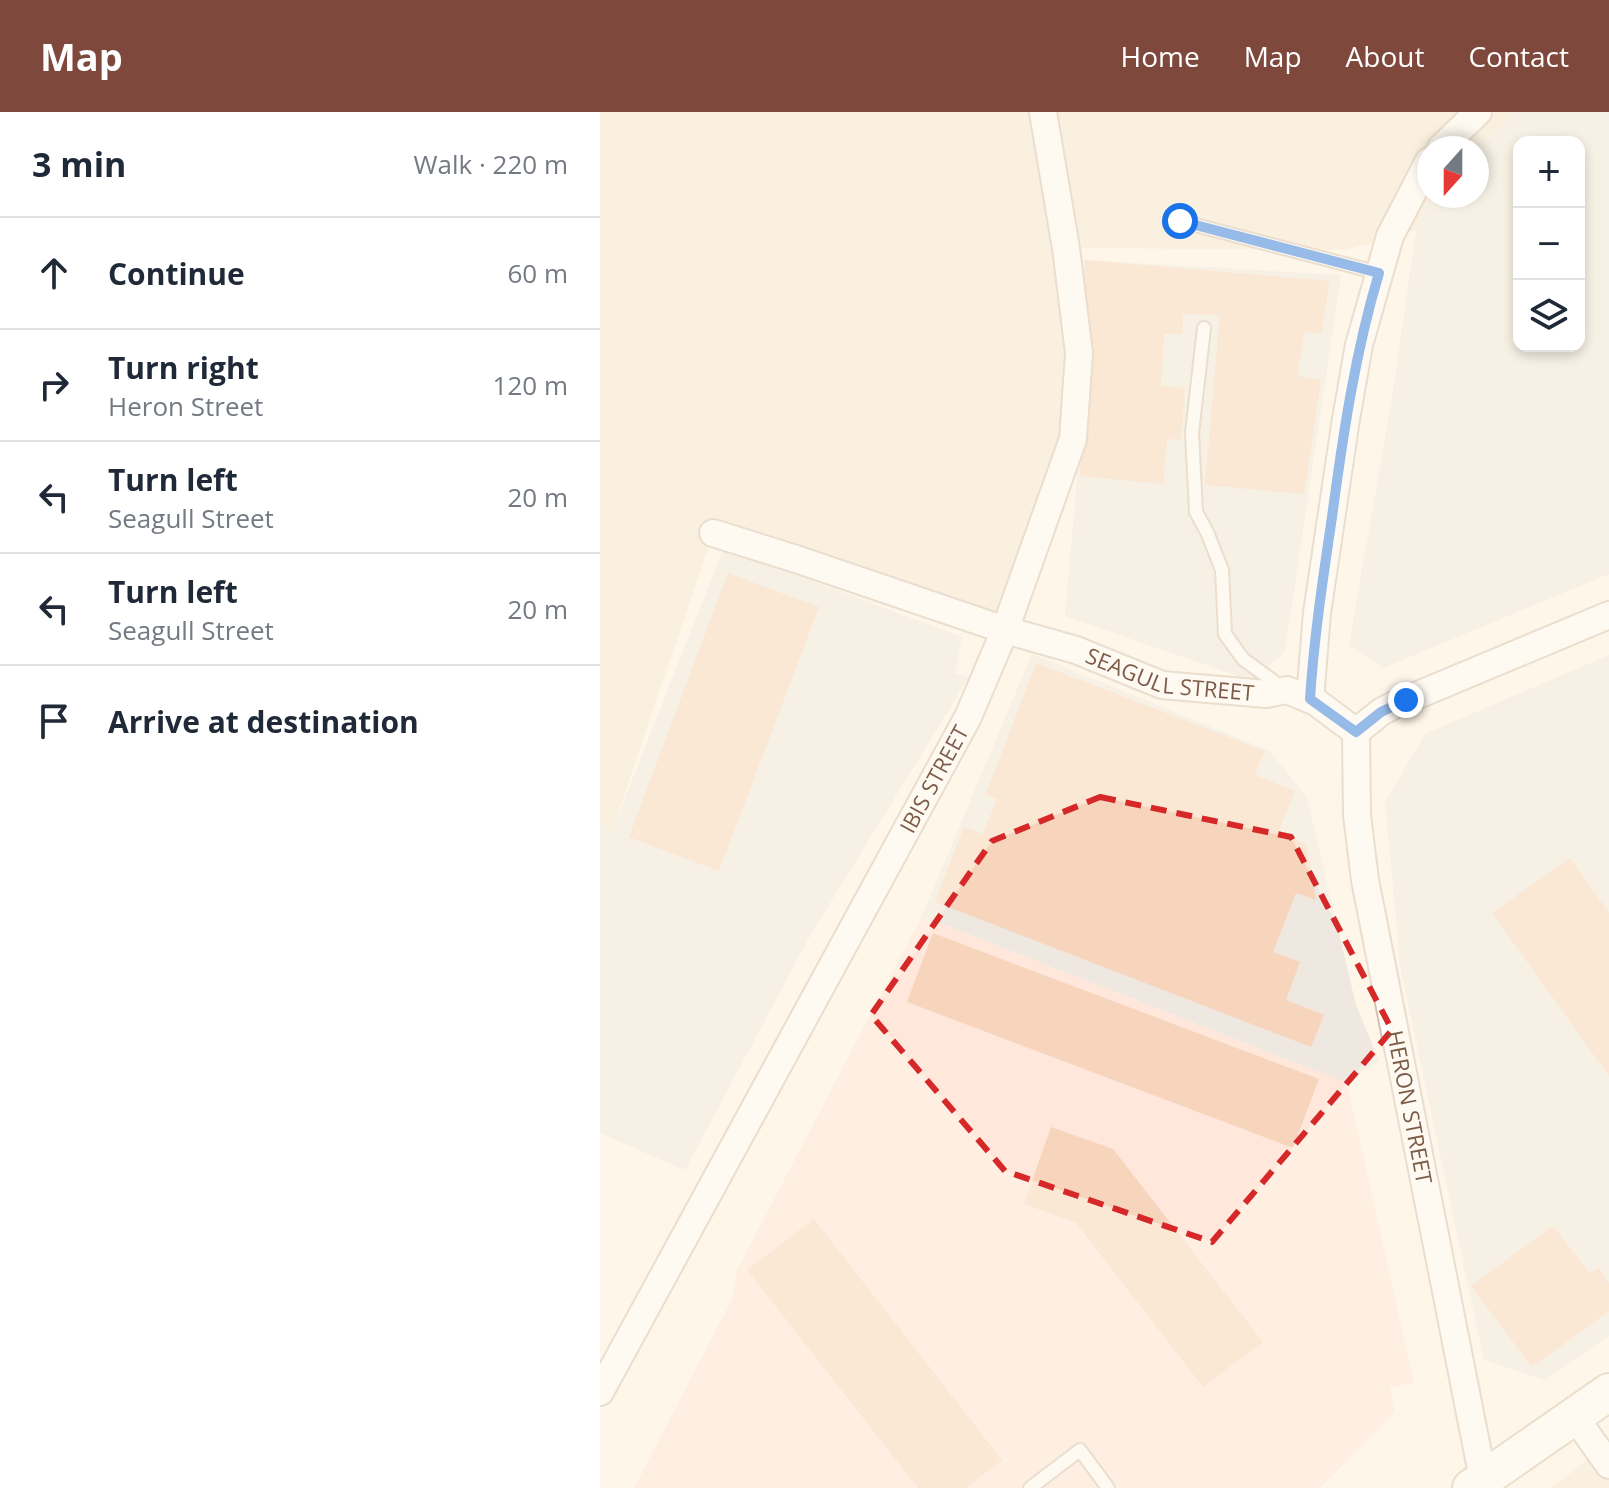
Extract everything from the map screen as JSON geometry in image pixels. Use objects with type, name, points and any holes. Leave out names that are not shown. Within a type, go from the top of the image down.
[{"type":"main road","points":[[1477,1483],[1609,1392]]},
{"type":"street","name":"IBIS STREET","points":[[600,1392],[968,717],[1005,630],[1073,439],[1079,353],[1066,248],[1043,112]]},
{"type":"street","points":[[1453,136],[1478,112]]},
{"type":"street","points":[[1417,184],[1390,236],[1359,345],[1317,613],[1298,694],[1356,732],[1394,705],[1609,615]]},
{"type":"street","name":"SEAGULL STREET","points":[[713,533],[1005,630],[1076,650],[1162,685],[1298,694]]},
{"type":"street","name":"HERON STREET","points":[[1356,732],[1357,815],[1365,880],[1477,1483]]},
{"type":"street","points":[[1574,1416],[1609,1465]]},
{"type":"lane","points":[[1180,221],[1379,273]]},
{"type":"lane","points":[[1204,328],[1192,433],[1196,512],[1222,570],[1225,634],[1243,659],[1298,694]]},
{"type":"lane","points":[[1030,1488],[1080,1450],[1108,1488]]},
{"type":"highlighted area","points":[[1100,797],[1291,837],[1392,1030],[1212,1242],[1005,1171],[871,1015],[992,841]]},
{"type":"shaded area","points":[[600,112],[1518,112],[1489,137],[1417,136],[1417,208],[1426,208],[1416,230],[1346,250],[1066,248],[1073,439],[1005,630],[713,534],[612,831],[600,825]]},
{"type":"shaded area","points":[[1518,112],[1609,112],[1609,574],[1383,668],[1349,645],[1394,386],[1416,230],[1426,208],[1489,208],[1489,137]]},
{"type":"shaded area","points":[[1081,260],[1341,275],[1285,651],[1252,681],[1065,616],[1077,480]]},
{"type":"shaded area","points":[[724,548],[962,637],[955,673],[969,677],[811,934],[685,1170],[600,1133],[600,825],[612,831]]},
{"type":"shaded area","points":[[1032,654],[1270,751],[1307,798],[1356,1005],[1379,1061],[1347,1083],[922,916]]},
{"type":"shaded area","points":[[1609,655],[1609,1336],[1544,1380],[1484,1360],[1401,971],[1385,803],[1425,734]]},
{"type":"shaded area","points":[[922,916],[1347,1083],[1414,1382],[1390,1388],[1395,1412],[1320,1488],[634,1488],[732,1299],[737,1270]]},
{"type":"shaded area","points":[[1609,1443],[1609,1488],[1551,1488]]},
{"type":"building","points":[[1085,260],[1329,281],[1322,334],[1305,331],[1297,376],[1321,380],[1304,494],[1205,485],[1220,315],[1183,314],[1182,334],[1164,334],[1161,386],[1185,388],[1181,440],[1167,439],[1163,484],[1080,476]]},
{"type":"building","points":[[728,573],[819,607],[719,871],[629,837]]},
{"type":"building","points":[[1036,663],[1264,751],[1255,775],[1295,791],[1278,833],[1306,844],[1316,900],[1296,893],[1273,952],[1300,962],[1286,1000],[1324,1015],[1311,1047],[935,902],[964,827],[983,834],[997,799],[986,794]]},
{"type":"building","points":[[1570,858],[1609,913],[1609,1076],[1492,913]]},
{"type":"building","points":[[933,933],[1319,1079],[1293,1148],[907,1002]]},
{"type":"building","points":[[1051,1127],[1113,1149],[1263,1342],[1203,1387],[1075,1222],[1024,1204]]},
{"type":"building","points":[[814,1219],[1002,1460],[966,1488],[918,1488],[747,1270]]},
{"type":"building","points":[[1553,1226],[1590,1274],[1598,1268],[1609,1283],[1609,1311],[1532,1367],[1471,1286]]},
{"type":"route","points":[[1180,221],[1379,273],[1359,345],[1346,419],[1317,613],[1310,699],[1356,732],[1381,712],[1406,700]]}]
